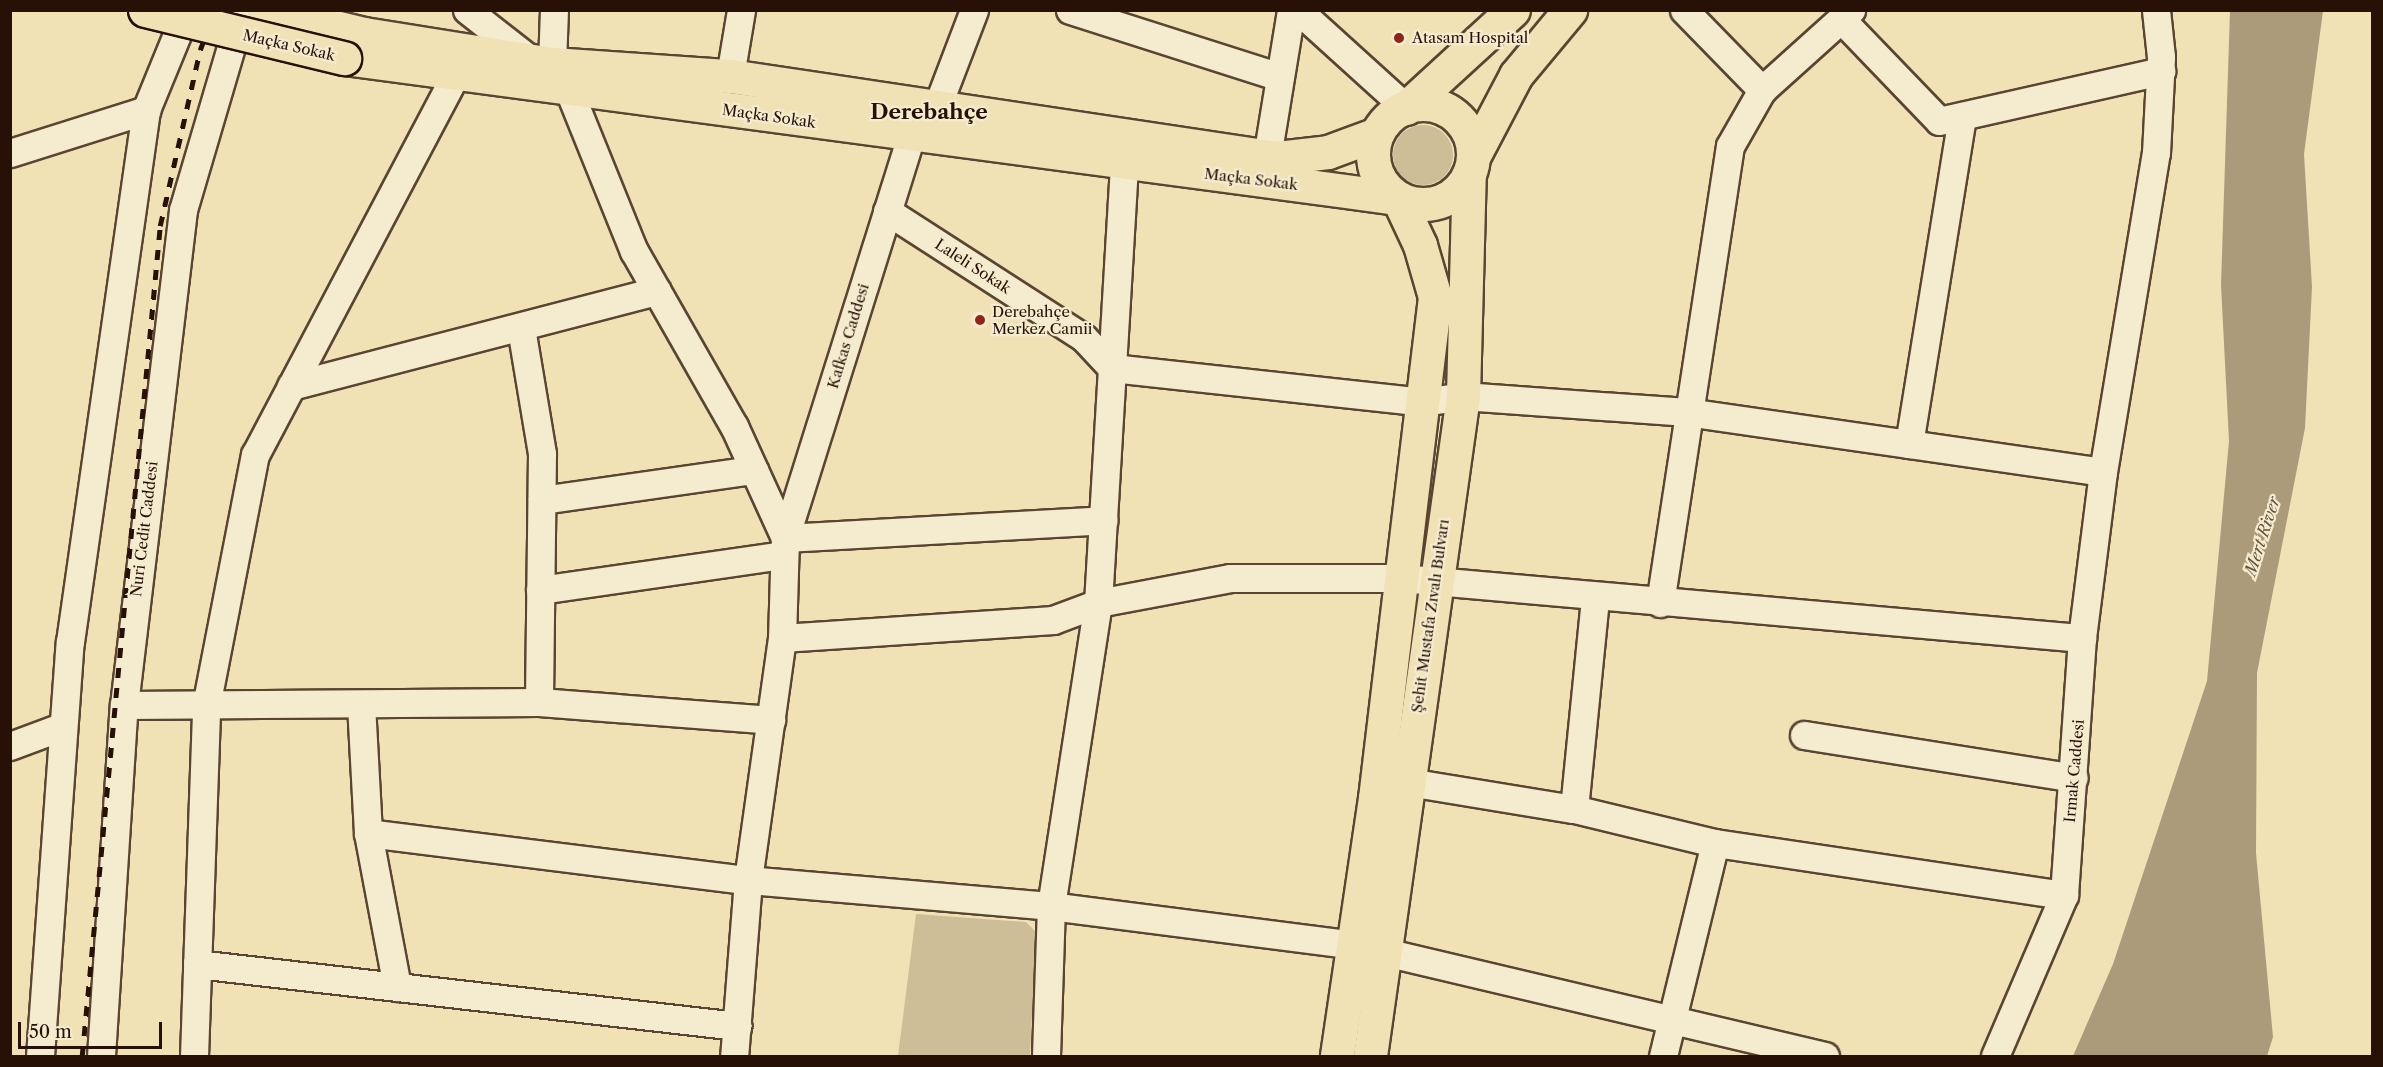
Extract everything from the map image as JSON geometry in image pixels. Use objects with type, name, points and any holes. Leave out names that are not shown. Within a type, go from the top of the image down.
[{"type":"main road","name":"Maçka Sokak","points":[[145,10],[354,46],[551,71],[911,135],[1398,198]]},
{"type":"main road","name":"Maçka Sokak","points":[[264,10],[354,46],[456,73],[551,71],[729,76],[1267,157],[1328,152],[1377,134]]},
{"type":"main road","points":[[1406,108],[1438,106],[1453,114],[1464,126],[1471,166],[1460,188],[1430,204],[1398,198],[1376,170],[1377,134],[1513,10]]},
{"type":"main road","name":"Şehit Mustafa Zıvalı Bulvarı","points":[[1417,580],[1462,396],[1471,166],[1516,75],[1570,10]]},
{"type":"main road","name":"Şehit Mustafa Zıvalı Bulvarı","points":[[1337,1056],[1355,945],[1392,779],[1417,580],[1422,402],[1435,297],[1420,245],[1398,198]]},
{"type":"main road","name":"Şehit Mustafa Zıvalı Bulvarı","points":[[1370,1056],[1388,953],[1392,779]]},
{"type":"street","points":[[40,1056],[61,727],[147,110],[187,10]]},
{"type":"street","name":"Nuri Cedit Caddesi","points":[[101,1056],[124,705],[183,210],[242,10]]},
{"type":"street","points":[[467,10],[551,71]]},
{"type":"street","points":[[554,10],[551,71],[634,251],[754,470],[784,546],[782,638],[748,880],[734,1056]]},
{"type":"street","points":[[729,76],[741,10]]},
{"type":"street","points":[[937,107],[974,10]]},
{"type":"street","points":[[1070,10],[1280,77]]},
{"type":"street","points":[[1267,157],[1291,10]]},
{"type":"street","points":[[1298,10],[1406,108]]},
{"type":"street","points":[[1684,10],[1762,90]]},
{"type":"street","name":"Irmak Caddesi","points":[[1995,1056],[2064,895],[2082,638],[2103,472],[2156,153],[2161,71],[2156,10]]},
{"type":"street","points":[[1660,603],[1687,412],[1730,146],[1762,90],[1846,15],[1939,121],[2161,71]]},
{"type":"street","points":[[194,1056],[206,706],[255,455],[456,73]]},
{"type":"street","points":[[10,153],[147,110]]},
{"type":"street","points":[[1909,444],[1962,116]]},
{"type":"street","name":"Kafkas Caddesi","points":[[784,546],[911,135]]},
{"type":"street","points":[[1046,1056],[1051,906],[1098,603],[1124,164]]},
{"type":"street","name":"Laleli Sokak","points":[[887,211],[1084,338],[1112,368]]},
{"type":"street","points":[[291,386],[657,291]]},
{"type":"street","points":[[521,328],[542,454],[539,702]]},
{"type":"street","points":[[1112,368],[1422,402],[1462,396],[1687,412],[2103,472]]},
{"type":"street","points":[[542,500],[754,470]]},
{"type":"street","points":[[540,591],[784,546],[1103,520]]},
{"type":"street","points":[[782,638],[1053,620],[1098,603],[1230,578],[1417,580],[2082,638]]},
{"type":"street","points":[[1574,809],[1595,597]]},
{"type":"street","points":[[124,705],[539,702],[771,720]]},
{"type":"street","points":[[361,704],[368,833],[397,987]]},
{"type":"street","points":[[10,746],[61,727]]},
{"type":"street","points":[[1804,735],[2073,778]]},
{"type":"street","points":[[1392,779],[1574,809],[1715,843],[2064,895]]},
{"type":"street","points":[[368,833],[748,880],[1051,906],[1355,945],[1825,1056]]},
{"type":"street","points":[[1663,1056],[1715,843]]},
{"type":"street","points":[[197,964],[737,1026]]},
{"type":"shaded area","points":[[1423,125],[1444,134],[1453,155],[1444,176],[1423,185],[1402,176],[1393,155],[1402,134]]},
{"type":"shaded area","points":[[916,914],[1026,922],[1036,932],[1030,1056],[898,1056]]},
{"type":"water","name":"Mert River","points":[[2230,11],[2323,11],[2304,154],[2312,287],[2305,428],[2257,673],[2256,853],[2273,1037],[2267,1056],[2073,1056],[2113,964],[2207,681],[2229,441],[2221,285]]},
{"type":"railway","points":[[82,1056],[160,226],[200,50],[215,10]]},
{"type":"place","name":"Atasam Hospital","points":[[1399,38]]},
{"type":"place","name":"Derebahçe Merkez Camii","points":[[980,320]]},
{"type":"district","name":"Derebahçe","points":[[929,112]]}]
